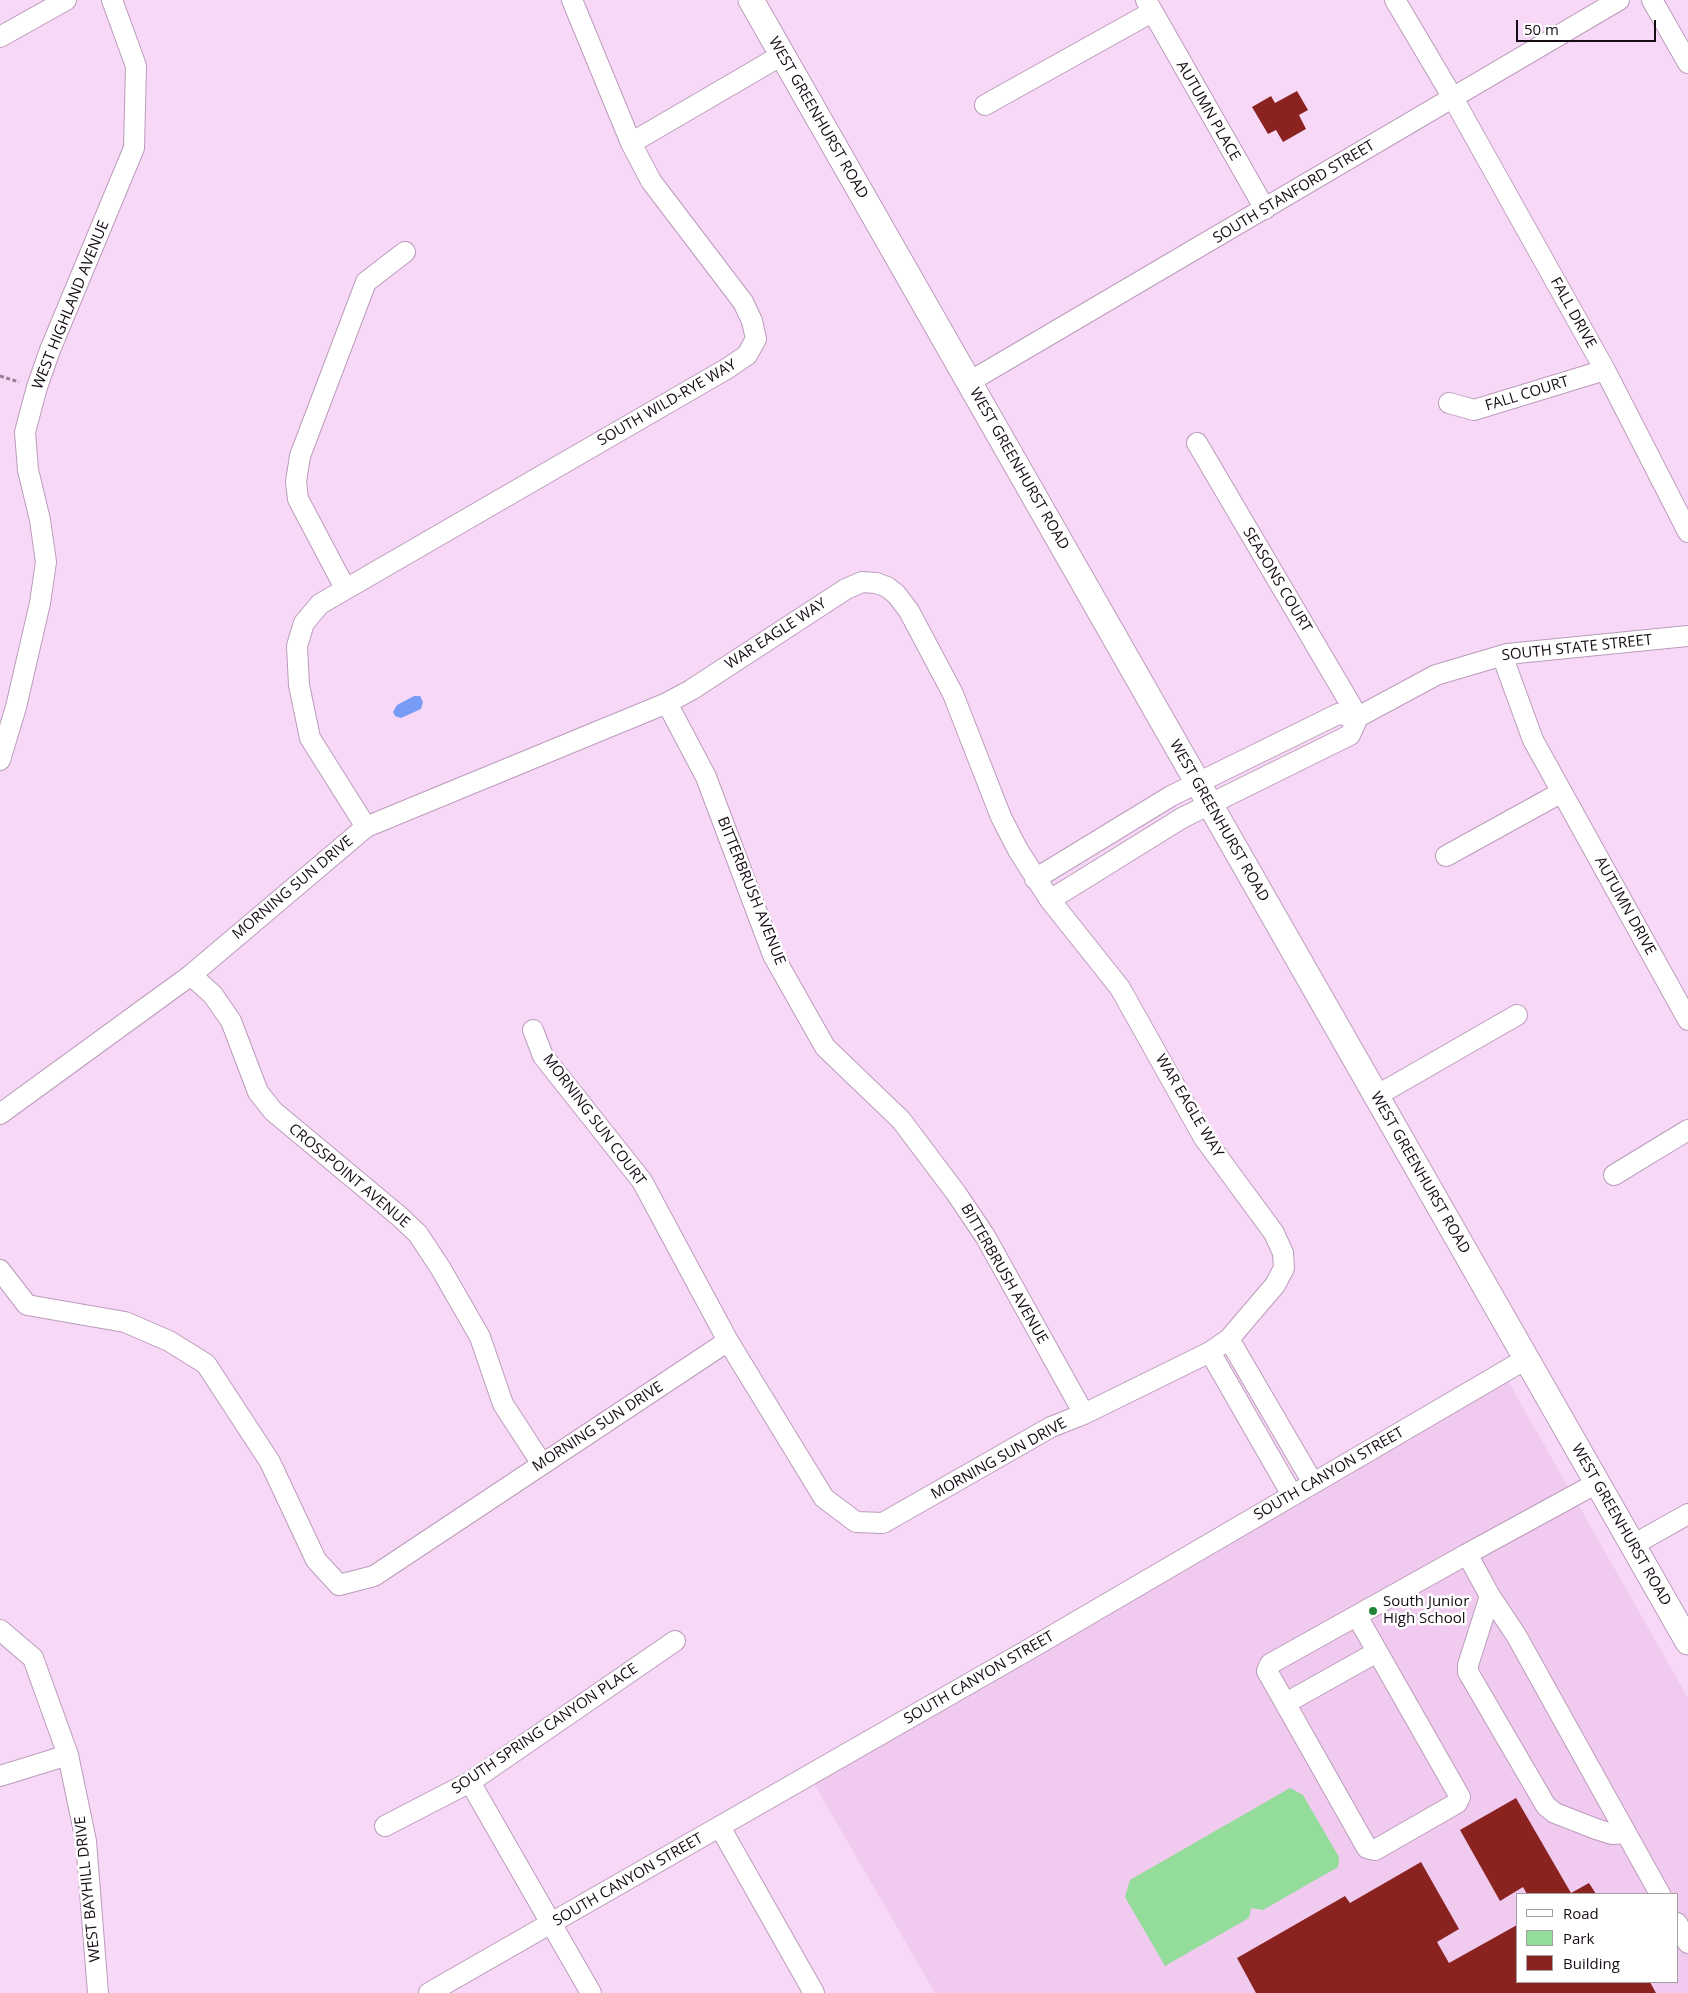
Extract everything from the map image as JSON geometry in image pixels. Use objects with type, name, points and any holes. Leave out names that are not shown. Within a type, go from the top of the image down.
[{"type":"main road","name":"WEST GREENHURST ROAD","points":[[751,0],[1688,1642]]},
{"type":"street","points":[[0,37],[66,0]]},
{"type":"street","name":"WEST HIGHLAND AVENUE","points":[[0,760],[16,707],[36,622],[46,562],[40,520],[28,470],[25,432],[37,387],[50,350],[134,148],[136,66],[112,0]]},
{"type":"street","name":"SOUTH WILD-RYE WAY","points":[[345,588],[728,368],[747,356],[756,339],[752,321],[743,302],[652,181],[631,143],[572,0]]},
{"type":"street","name":"FALL DRIVE","points":[[1396,0],[1605,370],[1688,532]]},
{"type":"street","name":"SOUTH STANFORD STREET","points":[[969,382],[1619,0]]},
{"type":"street","points":[[1652,0],[1688,63]]},
{"type":"street","name":"AUTUMN PLACE","points":[[985,105],[1148,6],[1265,209]]},
{"type":"street","points":[[631,143],[782,55]]},
{"type":"street","points":[[345,588],[298,499],[296,482],[300,456],[366,282],[405,252]]},
{"type":"street","name":"FALL COURT","points":[[1449,404],[1474,410],[1605,370]]},
{"type":"street","name":"SEASONS COURT","points":[[1197,443],[1358,717]]},
{"type":"street","name":"WAR EAGLE WAY","points":[[366,827],[667,703],[691,690],[846,589],[862,582],[876,583],[887,587],[896,594],[909,611],[930,648],[953,694],[1001,816],[1035,879],[1120,988],[1204,1138],[1274,1233],[1283,1253],[1284,1268],[1275,1285],[1229,1339]]},
{"type":"street","name":"MORNING SUN DRIVE","points":[[0,1114],[191,975],[366,827],[310,738],[299,685],[297,646],[304,623],[320,604],[345,588]]},
{"type":"street","name":"SOUTH STATE STREET","points":[[1204,794],[1350,735],[1358,717],[1436,675],[1506,654],[1688,636]]},
{"type":"street","name":"AUTUMN DRIVE","points":[[1506,654],[1506,666],[1532,740],[1688,1020]]},
{"type":"street","name":"BITTERBRUSH AVENUE","points":[[667,703],[706,778],[773,954],[825,1047],[901,1120],[956,1193],[985,1236],[1084,1414]]},
{"type":"street","points":[[1446,856],[1562,792]]},
{"type":"street","points":[[1035,879],[1171,796],[1204,794]]},
{"type":"street","points":[[1050,900],[1182,818],[1204,794]]},
{"type":"street","name":"CROSSPOINT AVENUE","points":[[191,975],[213,995],[230,1020],[258,1092],[273,1112],[399,1216],[418,1234],[441,1269],[480,1337],[503,1404],[542,1464]]},
{"type":"street","points":[[1376,1096],[1517,1015]]},
{"type":"street","name":"MORNING SUN COURT","points":[[534,1030],[543,1056],[642,1181],[728,1341]]},
{"type":"street","points":[[1614,1175],[1688,1130]]},
{"type":"street","name":"MORNING SUN DRIVE","points":[[0,1270],[27,1305],[125,1322],[169,1341],[206,1364],[270,1462],[316,1560],[339,1585],[374,1576],[728,1341],[824,1498],[856,1522],[882,1523],[1051,1427],[1084,1414],[1210,1352],[1229,1339]]},
{"type":"street","points":[[1229,1339],[1312,1483]]},
{"type":"street","points":[[1210,1352],[1292,1495]]},
{"type":"street","name":"SOUTH CANYON STREET","points":[[429,1993],[1033,1647],[1526,1359]]},
{"type":"street","points":[[1357,1616],[1460,1797],[1457,1803],[1375,1850],[1367,1848],[1267,1671],[1270,1664],[1597,1483]]},
{"type":"street","points":[[1633,1545],[1688,1514]]},
{"type":"street","points":[[1467,1554],[1490,1596],[1516,1635],[1659,1893]]},
{"type":"street","points":[[1490,1596],[1468,1665],[1468,1672],[1546,1806],[1555,1813],[1604,1832],[1612,1834],[1626,1833]]},
{"type":"street","name":"WEST BAYHILL DRIVE","points":[[0,1630],[33,1658],[68,1756],[86,1841],[98,1993]]},
{"type":"street","name":"SOUTH SPRING CANYON PLACE","points":[[386,1826],[470,1782],[675,1641]]},
{"type":"street","points":[[1286,1703],[1377,1652]]},
{"type":"street","points":[[0,1776],[68,1756]]},
{"type":"street","points":[[470,1782],[591,1993]]},
{"type":"street","points":[[720,1827],[814,1993]]},
{"type":"street","points":[[1678,1925],[1688,1943]]},
{"type":"shaded area","name":"South Junior High School","points":[[1508,1381],[1688,1698],[1688,1993],[935,1993],[812,1780]]},
{"type":"green space","points":[[1290,1788],[1303,1795],[1339,1857],[1338,1867],[1263,1910],[1251,1908],[1249,1918],[1165,1966],[1125,1897],[1130,1880]]},
{"type":"water","points":[[414,696],[420,696],[423,702],[421,709],[401,718],[395,716],[393,712],[397,705]]},
{"type":"building","points":[[1297,91],[1308,110],[1299,115],[1306,129],[1283,142],[1276,130],[1268,134],[1252,107],[1271,96],[1275,103]]},
{"type":"building","points":[[1516,1798],[1571,1893],[1526,1893],[1523,1887],[1500,1901],[1460,1830]]},
{"type":"building","points":[[1421,1862],[1459,1929],[1437,1942],[1449,1963],[1516,1926],[1516,1983],[1651,1983],[1656,1993],[1256,1993],[1237,1958],[1345,1896],[1350,1903]]},
{"type":"building","points":[[1589,1883],[1595,1893],[1571,1893]]},
{"type":"place","name":"South Junior High School","points":[[1373,1611]]}]
